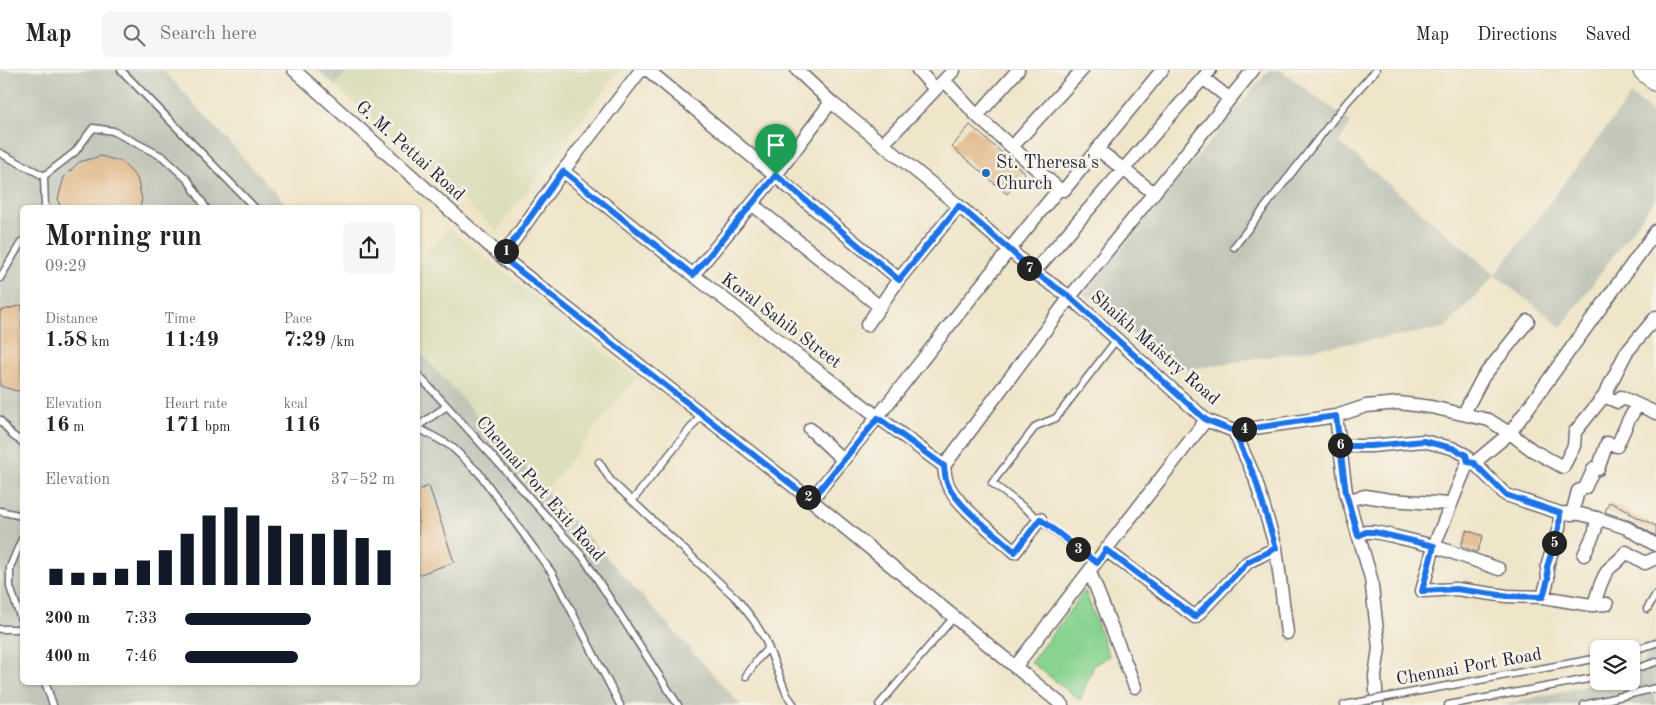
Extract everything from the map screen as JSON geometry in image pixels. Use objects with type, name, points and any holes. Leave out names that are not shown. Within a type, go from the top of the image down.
[{"type":"main road","points":[[1643,70],[1656,81]]},
{"type":"street","name":"G. M. Pettai Road","points":[[294,70],[502,257],[811,500],[1062,705]]},
{"type":"street","points":[[502,257],[563,171],[641,70]]},
{"type":"street","points":[[648,70],[776,175],[899,280]]},
{"type":"street","name":"Shaikh Maistry Road","points":[[797,70],[831,102],[959,206],[1034,272],[1070,297],[1206,420],[1234,431],[1336,416],[1366,406],[1399,403],[1431,407],[1489,420],[1532,450],[1563,467],[1574,446],[1576,432],[1604,396]]},
{"type":"street","points":[[918,70],[940,85],[977,116],[1059,189],[1064,190],[1162,70]]},
{"type":"street","points":[[883,144],[954,70]]},
{"type":"street","points":[[977,116],[1018,70]]},
{"type":"street","points":[[1012,147],[1082,70]]},
{"type":"street","points":[[1040,519],[1015,552],[957,500],[947,484],[944,466],[1070,297],[1254,70]]},
{"type":"street","points":[[1034,272],[1206,74],[1230,99]]},
{"type":"street","points":[[693,275],[776,175],[831,102]]},
{"type":"street","points":[[1097,149],[1154,193]]},
{"type":"street","name":"Koral Sahib Street","points":[[563,171],[693,275],[878,418],[944,466]]},
{"type":"street","points":[[811,500],[878,418],[1009,249],[1059,189]]},
{"type":"street","points":[[752,204],[880,307]]},
{"type":"street","points":[[867,325],[899,280],[959,206]]},
{"type":"street","points":[[1607,604],[1594,605],[1543,597],[1507,596],[1456,589],[1422,591],[1434,546],[1450,504],[1471,463],[1510,433],[1656,231]]},
{"type":"street","points":[[1655,409],[1638,405],[1621,397],[1618,402],[1604,396],[1626,353],[1656,317]]},
{"type":"street","points":[[1464,413],[1483,377],[1528,321]]},
{"type":"street","points":[[1543,597],[1548,579],[1547,567],[1559,528],[1578,491],[1585,488],[1594,468],[1598,468],[1607,443],[1617,446],[1629,419],[1638,405]]},
{"type":"street","points":[[1336,416],[1348,500],[1372,586],[1379,648],[1375,676],[1379,701]]},
{"type":"street","points":[[1015,667],[1206,420]]},
{"type":"street","points":[[810,429],[843,460]]},
{"type":"street","points":[[1234,431],[1255,478],[1276,548],[1287,633]]},
{"type":"street","points":[[1340,446],[1371,446],[1423,441],[1452,448],[1466,455],[1471,463],[1506,495],[1566,514],[1597,518],[1627,528],[1656,545]]},
{"type":"street","points":[[1348,500],[1365,496],[1390,500],[1450,504]]},
{"type":"street","points":[[1584,555],[1596,532],[1597,518]]},
{"type":"street","points":[[1358,536],[1366,532],[1374,532],[1434,546],[1498,569]]},
{"type":"street","points":[[1106,550],[1195,617],[1248,562],[1276,548]]},
{"type":"street","points":[[1594,605],[1601,582],[1610,566],[1619,562],[1626,552],[1645,563],[1656,558]]},
{"type":"street","points":[[1093,568],[1135,687]]},
{"type":"lane","points":[[121,70],[252,205]]},
{"type":"lane","points":[[1234,247],[1347,102],[1376,70]]},
{"type":"lane","points":[[44,176],[75,152],[93,128],[113,131],[163,157],[188,180],[204,205]]},
{"type":"lane","points":[[0,153],[44,176]]},
{"type":"lane","points":[[44,176],[45,205]]},
{"type":"lane","points":[[0,278],[20,244]]},
{"type":"lane","points":[[1093,568],[1040,519],[992,483],[1036,426],[1056,418],[1117,339]]},
{"type":"lane","name":"Chennai Port Exit Road","points":[[420,377],[583,556],[678,705]]},
{"type":"lane","points":[[420,426],[447,406]]},
{"type":"lane","points":[[632,501],[702,414]]},
{"type":"lane","points":[[0,420],[12,435],[20,441]]},
{"type":"lane","points":[[420,428],[451,446],[479,473],[552,573],[619,705]]},
{"type":"lane","points":[[599,462],[611,481],[737,599],[765,639],[787,695],[794,705]]},
{"type":"lane","points":[[0,511],[20,516]]},
{"type":"lane","points":[[20,544],[10,568],[10,587],[20,616]]},
{"type":"lane","points":[[1648,610],[1656,594]]},
{"type":"lane","points":[[879,705],[954,617]]},
{"type":"lane","points":[[0,629],[20,628]]},
{"type":"lane","points":[[1640,648],[1656,643]]},
{"type":"lane","points":[[746,676],[768,648]]},
{"type":"lane","name":"Chennai Port Road","points":[[1344,705],[1379,701],[1590,660]]},
{"type":"lane","points":[[1640,667],[1656,662]]},
{"type":"lane","name":"Chennai Port Road","points":[[1448,705],[1590,679]]},
{"type":"lane","points":[[45,685],[53,705]]},
{"type":"lane","points":[[1584,705],[1656,688]]},
{"type":"shaded area","points":[[0,70],[163,70],[286,205],[20,205],[20,685],[420,685],[420,352],[741,705],[0,705]]},
{"type":"shaded area","points":[[318,70],[347,70],[335,86]]},
{"type":"shaded area","points":[[347,70],[620,70],[497,231],[335,86]]},
{"type":"shaded area","points":[[1269,70],[1280,70],[1351,122],[1339,142],[1495,275],[1445,328],[1179,371],[1084,294]]},
{"type":"shaded area","points":[[1631,95],[1656,115],[1656,198],[1561,327],[1495,275]]},
{"type":"shaded area","points":[[448,228],[636,377],[546,491],[420,352],[420,261]]},
{"type":"shaded area","points":[[1656,639],[1656,705],[1500,705],[1590,685],[1590,690],[1640,690],[1640,668]]},
{"type":"green space","points":[[1085,591],[1109,656],[1094,665],[1080,700],[1031,662]]},
{"type":"building","points":[[970,125],[1025,173],[1007,194],[952,147]]},
{"type":"building","points":[[101,156],[122,162],[137,178],[142,199],[141,205],[59,205],[58,199],[64,177],[79,162]]},
{"type":"building","points":[[20,306],[20,390],[17,391],[0,386],[0,311]]},
{"type":"building","points":[[429,486],[454,562],[420,574],[420,489]]},
{"type":"building","points":[[1609,502],[1630,511],[1629,513],[1656,526],[1656,536],[1631,521],[1605,512]]},
{"type":"building","points":[[1467,530],[1483,536],[1477,552],[1461,546]]},
{"type":"place","name":"St. Theresa's Church","points":[[986,173]]},
{"type":"route","points":[[776,175],[693,275],[563,171],[502,257],[811,500],[878,418],[944,466],[947,484],[957,500],[1015,552],[1040,519],[1097,563],[1106,550],[1195,617],[1248,562],[1276,548],[1255,478],[1234,431],[1336,416],[1340,446],[1371,446],[1423,441],[1452,448],[1466,455],[1468,462],[1474,463],[1506,495],[1560,513],[1559,528],[1547,567],[1548,579],[1543,597],[1507,596],[1456,589],[1422,591],[1434,546],[1374,532],[1366,532],[1358,536],[1346,493],[1336,416],[1285,424],[1234,431],[1206,420],[1070,297],[1034,272],[959,206],[899,280],[776,175]]}]
